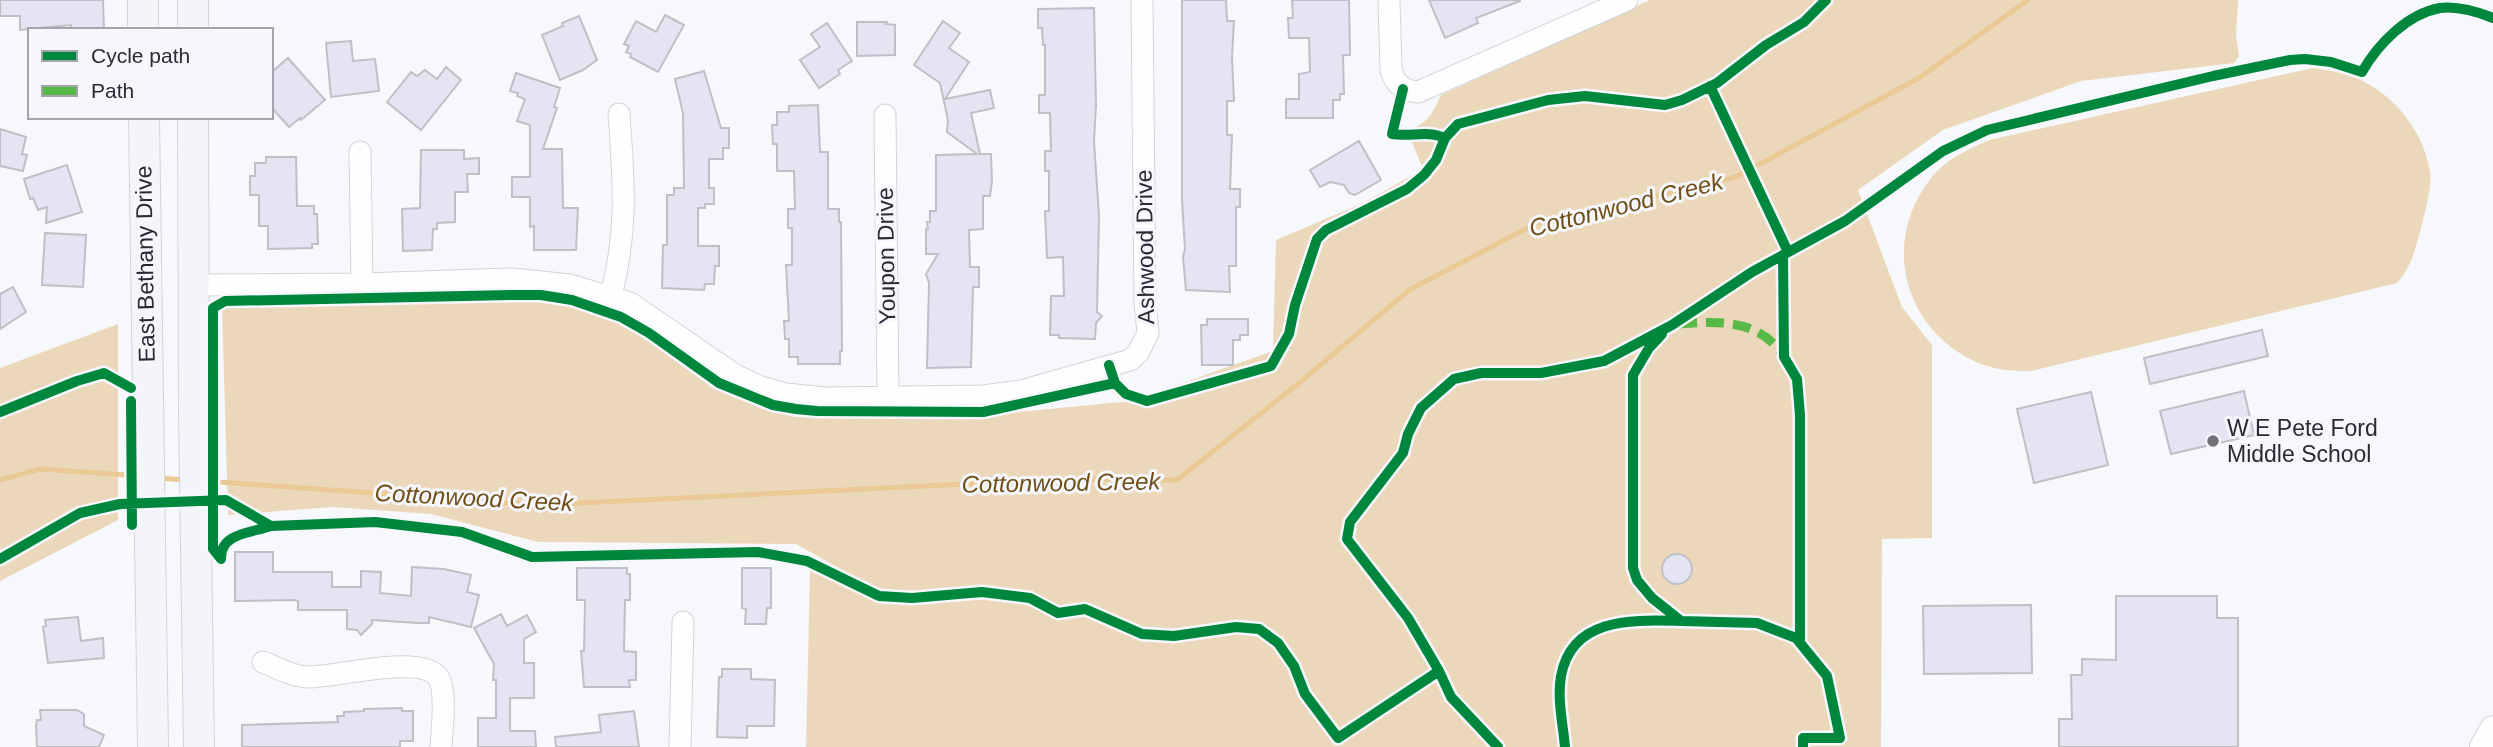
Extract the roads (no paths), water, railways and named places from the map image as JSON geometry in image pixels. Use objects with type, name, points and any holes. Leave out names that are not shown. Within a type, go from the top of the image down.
[{"type":"main road","points":[[143,0],[143,28]]},
{"type":"main road","points":[[192,0],[193,28]]},
{"type":"main road","name":"East Bethany Drive","points":[[144,119],[153,747]]},
{"type":"main road","name":"East Bethany Drive","points":[[193,119],[199,747]]},
{"type":"street","name":"Ashwood Drive","points":[[194,285],[362,284],[512,279],[570,285],[630,303],[735,375],[761,387],[806,397],[983,396],[1021,391],[1130,360],[1144,343],[1148,322],[1142,0]]},
{"type":"street","points":[[1389,0],[1391,70],[1397,84],[1411,91],[1426,90],[1627,0]]},
{"type":"street","points":[[611,296],[619,264],[624,214],[619,114]]},
{"type":"street","name":"Youpon Drive","points":[[885,115],[888,397]]},
{"type":"street","points":[[360,152],[362,284]]},
{"type":"street","points":[[680,747],[683,622]]},
{"type":"street","points":[[263,662],[307,677],[365,669],[420,667],[432,672],[443,687],[441,747]]},
{"type":"street","points":[[2483,747],[2493,729]]},
{"type":"waterway","name":"Cottonwood Creek","points":[[205,481],[540,505],[1070,479],[1177,480],[1304,379],[1409,290],[1537,223],[1736,177],[1919,78],[2028,0]]},
{"type":"waterway","name":"Cottonwood Creek","points":[[0,480],[40,469],[140,476]]},
{"type":"waterway","name":"Cottonwood Creek","points":[[160,478],[185,480]]},
{"type":"place","name":"W E Pete Ford Middle School","points":[[2213,441]]}]
